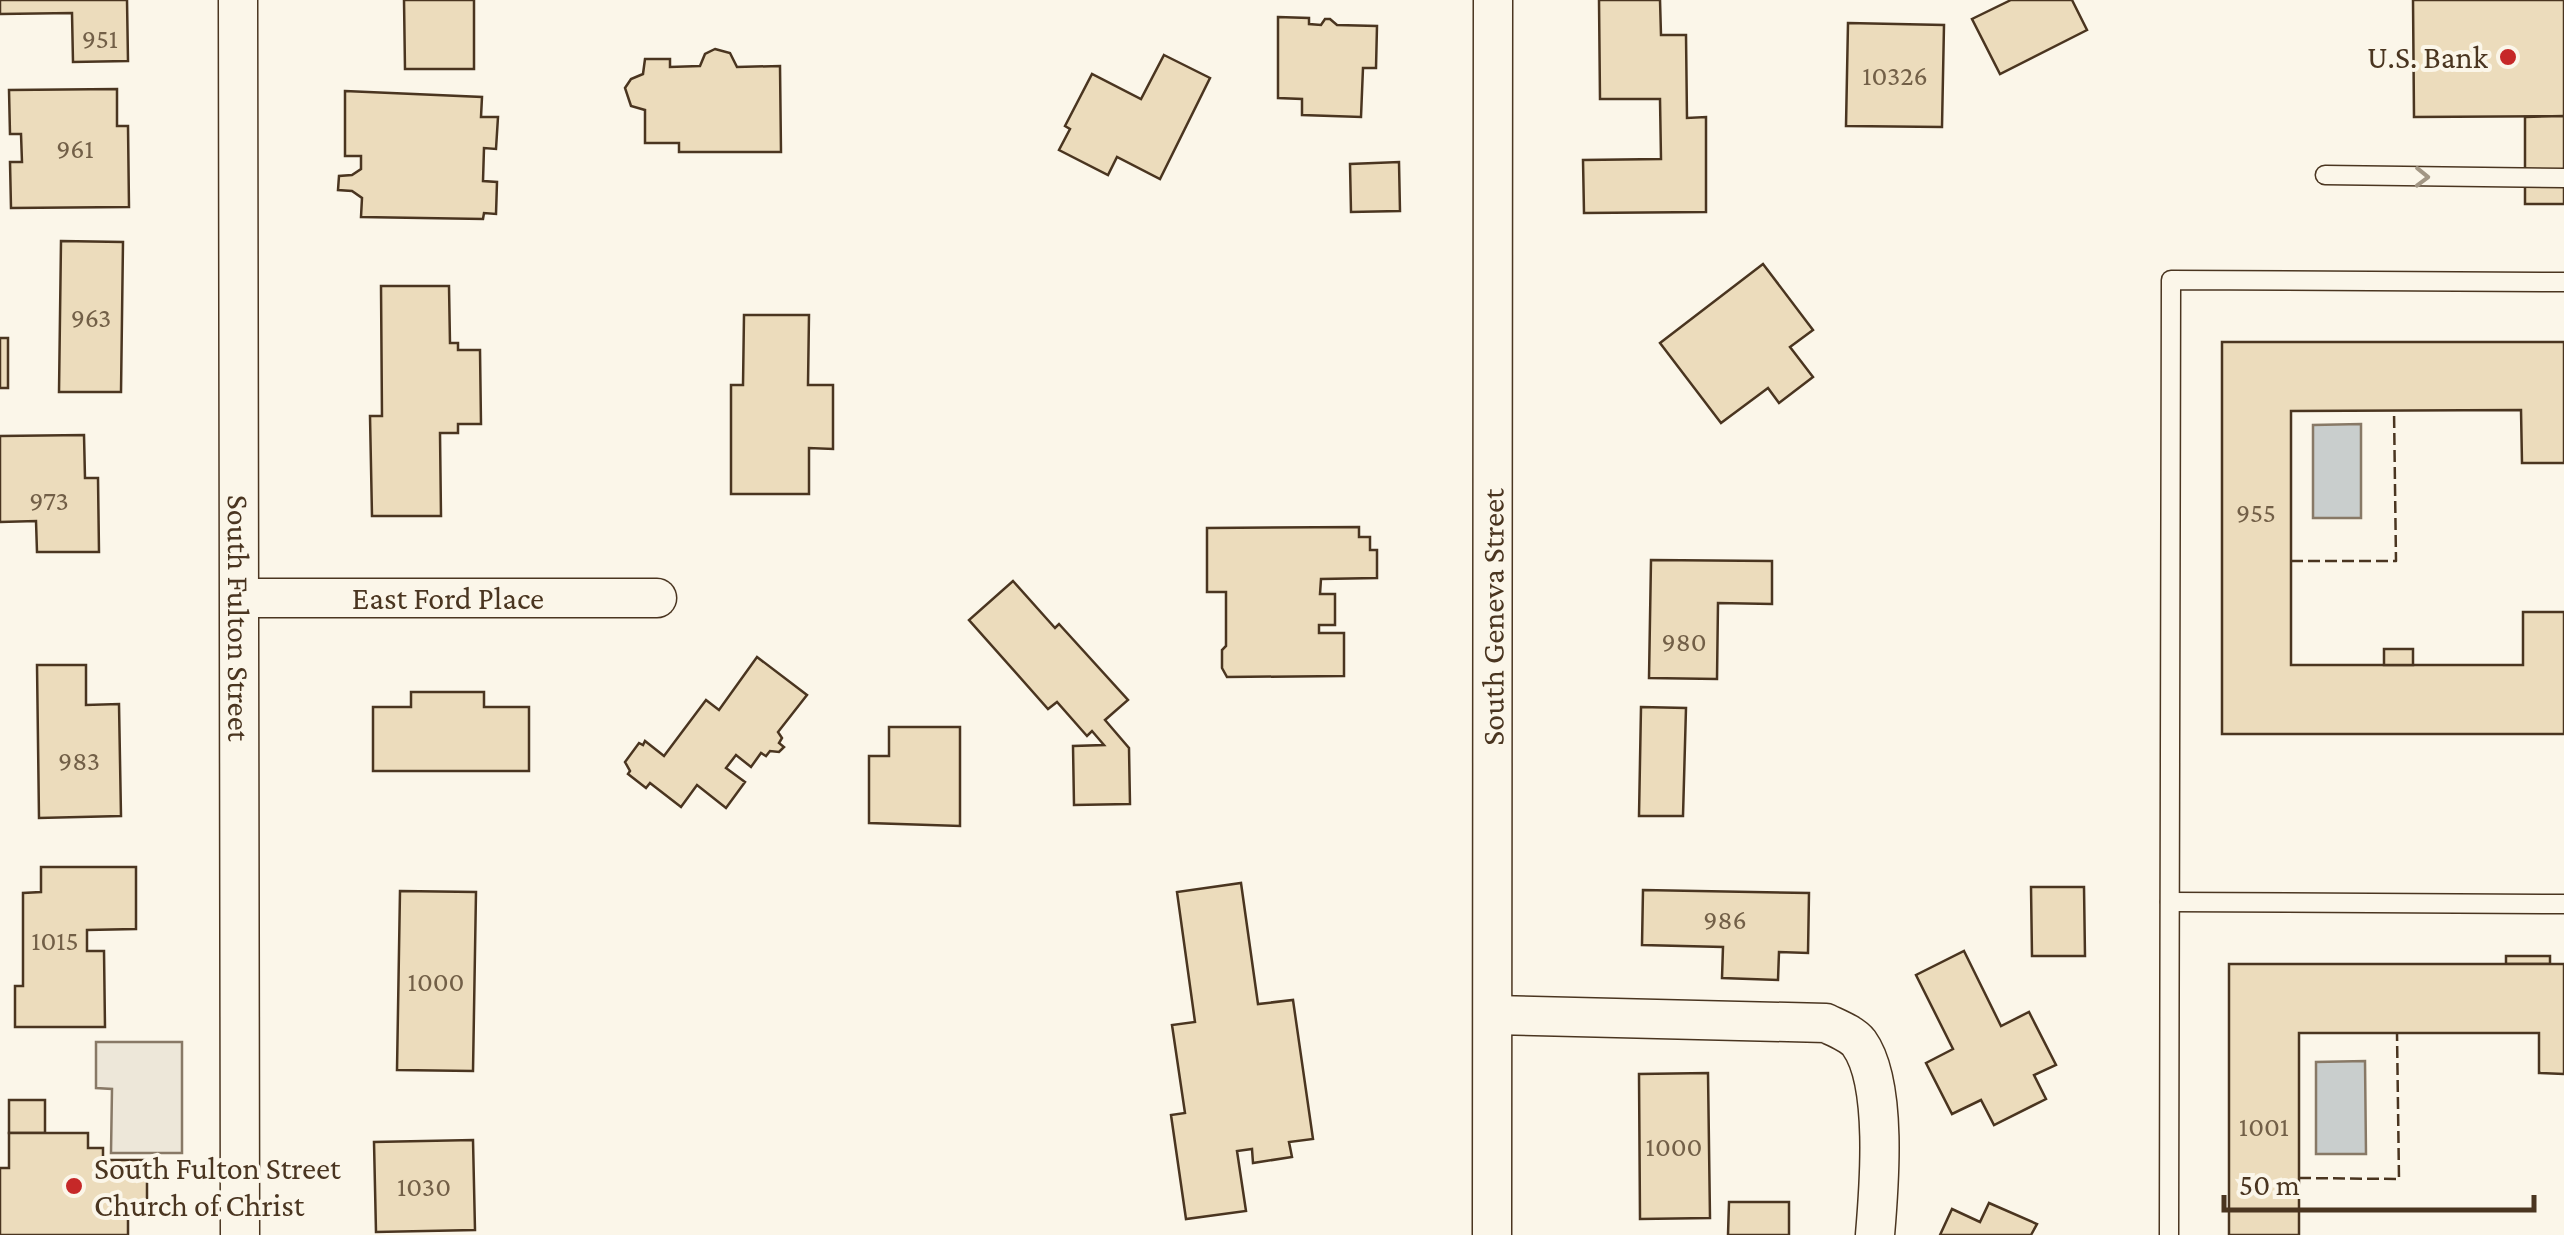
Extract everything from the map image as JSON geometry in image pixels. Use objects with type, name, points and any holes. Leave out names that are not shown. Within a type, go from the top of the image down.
[{"type":"street","name":"South Fulton Street","points":[[238,0],[240,1235]]},
{"type":"street","name":"South Geneva Street","points":[[1492,1235],[1494,0]]},
{"type":"street","name":"East Ford Place","points":[[240,598],[657,598]]},
{"type":"street","points":[[1493,1015],[1826,1023],[1849,1035],[1859,1043],[1876,1097],[1880,1175],[1875,1235]]},
{"type":"lane","points":[[2324,175],[2564,178]]},
{"type":"lane","points":[[2169,1235],[2171,280],[2564,282]]},
{"type":"lane","points":[[2170,902],[2564,904]]},
{"type":"shaded area","points":[[2361,424],[2361,518],[2313,518],[2313,425]]},
{"type":"shaded area","points":[[96,1042],[182,1042],[182,1153],[111,1153],[112,1089],[96,1088]]},
{"type":"shaded area","points":[[2365,1061],[2366,1154],[2316,1154],[2316,1062]]},
{"type":"building","points":[[0,0],[127,0],[128,61],[73,62],[72,13],[0,14]]},
{"type":"building","points":[[404,0],[474,0],[474,69],[405,69]]},
{"type":"building","points":[[1599,0],[1660,0],[1661,35],[1686,35],[1687,118],[1706,117],[1706,212],[1584,213],[1583,160],[1661,159],[1660,99],[1600,99]]},
{"type":"building","points":[[2011,0],[2072,0],[2087,30],[2000,74],[1972,19]]},
{"type":"building","points":[[2413,0],[2564,0],[2564,116],[2414,117]]},
{"type":"building","points":[[1278,17],[1309,18],[1309,24],[1321,25],[1330,19],[1337,25],[1377,26],[1376,68],[1363,68],[1361,117],[1302,115],[1302,99],[1278,98]]},
{"type":"building","points":[[1848,23],[1944,25],[1942,127],[1846,126]]},
{"type":"building","points":[[715,49],[730,53],[737,67],[780,66],[781,152],[679,152],[679,143],[645,143],[645,110],[631,106],[625,88],[631,79],[643,74],[645,59],[670,59],[670,67],[700,66],[705,54]]},
{"type":"building","points":[[1164,55],[1210,78],[1160,179],[1117,157],[1108,175],[1059,150],[1070,129],[1065,126],[1092,74],[1141,99]]},
{"type":"building","points":[[117,89],[117,126],[128,126],[129,207],[11,208],[10,162],[22,162],[21,134],[10,134],[9,90]]},
{"type":"building","points":[[345,91],[482,97],[481,117],[498,117],[496,149],[484,148],[483,181],[497,182],[496,214],[484,213],[483,219],[361,217],[362,198],[352,191],[338,190],[339,176],[361,169],[361,156],[345,156]]},
{"type":"building","points":[[2564,116],[2564,204],[2525,204],[2525,117]]},
{"type":"building","points":[[1399,162],[1400,211],[1351,212],[1350,164]]},
{"type":"building","points":[[61,241],[123,242],[121,392],[59,392]]},
{"type":"building","points":[[1763,264],[1813,330],[1790,347],[1813,377],[1779,403],[1768,388],[1721,423],[1660,343]]},
{"type":"building","points":[[381,286],[449,286],[450,343],[458,343],[458,350],[480,350],[481,424],[458,424],[458,433],[440,433],[441,516],[372,516],[370,416],[382,416]]},
{"type":"building","points":[[744,315],[809,315],[808,385],[833,385],[833,449],[809,448],[809,494],[731,494],[731,385],[743,385]]},
{"type":"building","points":[[0,338],[8,338],[8,388],[0,388]]},
{"type":"building","points":[[2222,342],[2564,342],[2564,463],[2522,463],[2521,410],[2291,411],[2291,665],[2523,665],[2523,612],[2564,612],[2564,734],[2222,734]]},
{"type":"building","points":[[84,435],[85,478],[98,478],[99,552],[37,552],[36,521],[0,522],[0,436]]},
{"type":"building","points":[[1359,527],[1359,537],[1370,537],[1370,550],[1377,550],[1377,578],[1321,579],[1320,594],[1335,594],[1335,625],[1319,625],[1319,633],[1344,633],[1344,676],[1227,677],[1222,668],[1226,592],[1207,592],[1207,528]]},
{"type":"building","points":[[1651,560],[1772,561],[1772,604],[1718,603],[1717,679],[1649,678]]},
{"type":"building","points":[[1013,581],[1055,628],[1059,624],[1128,700],[1105,720],[1129,748],[1130,804],[1074,805],[1073,746],[1104,745],[1092,731],[1087,736],[1057,702],[1048,709],[969,620]]},
{"type":"building","points":[[2384,649],[2413,649],[2413,665],[2384,665]]},
{"type":"building","points":[[757,657],[807,695],[778,732],[782,738],[779,743],[784,747],[779,752],[770,751],[766,756],[761,753],[751,767],[736,755],[726,768],[745,782],[726,808],[697,785],[681,807],[650,783],[646,788],[628,774],[625,762],[639,743],[643,745],[645,741],[664,756],[706,700],[719,710]]},
{"type":"building","points":[[37,665],[86,665],[86,705],[119,704],[121,816],[39,818]]},
{"type":"building","points":[[411,692],[484,692],[484,707],[529,707],[529,771],[373,771],[373,707],[411,707]]},
{"type":"building","points":[[1641,707],[1686,708],[1683,816],[1639,816]]},
{"type":"building","points":[[889,727],[960,727],[960,826],[869,823],[869,756],[889,756]]},
{"type":"building","points":[[41,867],[136,867],[136,929],[87,930],[87,951],[104,951],[105,1027],[15,1027],[15,986],[23,986],[23,893],[41,892]]},
{"type":"building","points":[[1241,883],[1258,1004],[1293,1000],[1313,1139],[1289,1142],[1292,1157],[1253,1163],[1252,1149],[1237,1151],[1246,1211],[1186,1219],[1171,1115],[1185,1113],[1172,1025],[1195,1022],[1177,892]]},
{"type":"building","points":[[2031,887],[2084,887],[2085,956],[2032,956]]},
{"type":"building","points":[[1643,890],[1809,893],[1808,953],[1779,952],[1778,980],[1722,978],[1723,947],[1642,945]]},
{"type":"building","points":[[400,891],[476,892],[473,1071],[397,1070]]},
{"type":"building","points":[[1964,951],[2001,1026],[2029,1012],[2056,1065],[2034,1075],[2046,1099],[1994,1125],[1981,1100],[1952,1114],[1926,1063],[1953,1049],[1916,975]]},
{"type":"building","points":[[2506,956],[2550,956],[2550,964],[2506,964]]},
{"type":"building","points":[[2229,964],[2564,964],[2564,1074],[2539,1073],[2539,1033],[2299,1033],[2299,1235],[2229,1235]]},
{"type":"building","points":[[1708,1073],[1710,1218],[1640,1219],[1639,1074]]},
{"type":"building","points":[[9,1100],[45,1100],[45,1133],[9,1133]]},
{"type":"building","name":"South Fulton Street Church of Christ","points":[[9,1133],[88,1133],[88,1148],[103,1148],[103,1160],[147,1160],[147,1205],[128,1205],[128,1235],[0,1235],[0,1168],[9,1168]]},
{"type":"building","points":[[473,1140],[475,1230],[376,1232],[374,1142]]},
{"type":"building","points":[[1729,1202],[1789,1202],[1789,1235],[1728,1235]]},
{"type":"building","points":[[1989,1203],[2037,1224],[2031,1235],[1940,1235],[1952,1209],[1980,1222]]},
{"type":"fence","points":[[2291,561],[2396,561],[2394,410]]},
{"type":"fence","points":[[2299,1178],[2399,1179],[2397,1033]]},
{"type":"place","name":"U.S. Bank","points":[[2508,57]]},
{"type":"place","name":"South Fulton Street Church of Christ","points":[[74,1186]]}]
